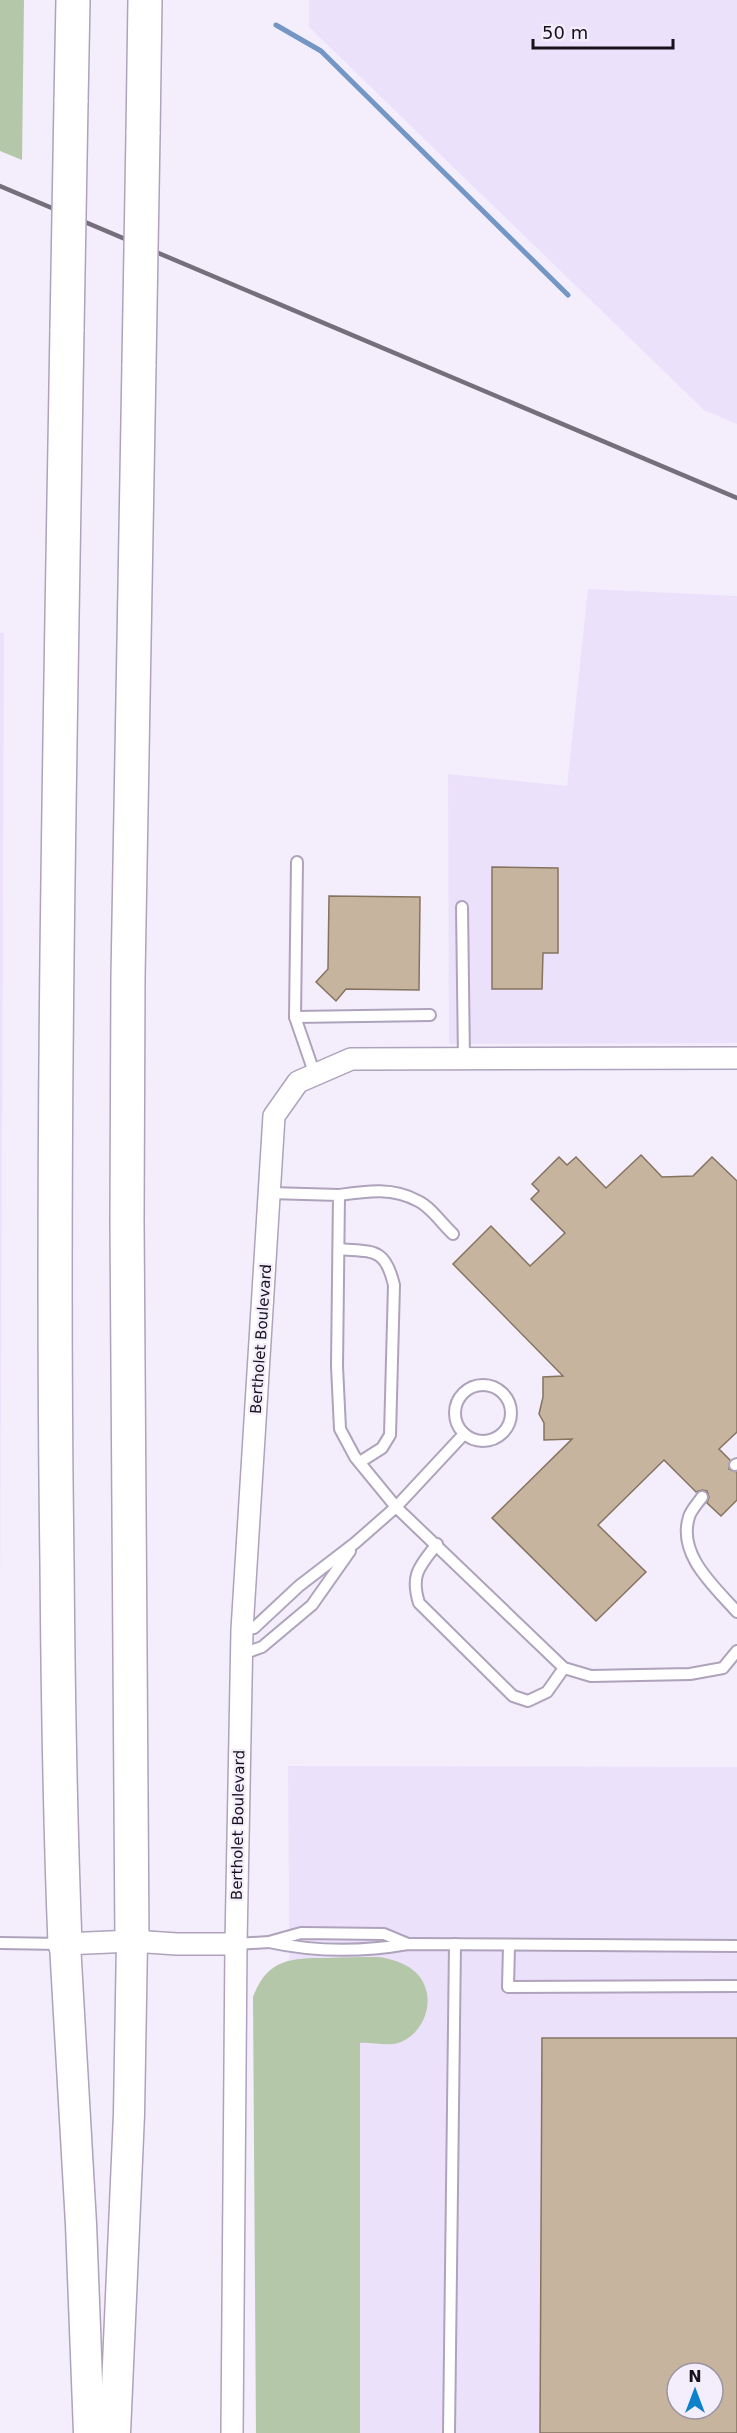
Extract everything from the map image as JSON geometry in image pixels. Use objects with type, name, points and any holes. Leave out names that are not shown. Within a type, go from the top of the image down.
[{"type":"highway","points":[[65,1944],[59,1738],[54,1205],[73,0]]},
{"type":"highway","points":[[132,1941],[127,1185],[128,977],[145,0]]},
{"type":"main road","points":[[114,2433],[129,2114],[132,1941]]},
{"type":"main road","points":[[65,1944],[81,2224],[88,2433]]},
{"type":"street","name":"Bertholet Boulevard","points":[[232,2433],[236,1944],[242,1630],[274,1116],[298,1082],[351,1059],[737,1058]]},
{"type":"street","points":[[65,1944],[132,1941],[236,1944]]},
{"type":"lane","points":[[297,862],[295,1017],[315,1074]]},
{"type":"lane","points":[[462,907],[464,1059]]},
{"type":"lane","points":[[295,1017],[430,1015]]},
{"type":"lane","points":[[270,1193],[339,1195],[375,1189],[396,1192],[420,1201],[453,1234]]},
{"type":"lane","points":[[339,1195],[337,1366],[340,1429],[360,1462],[396,1507],[564,1668],[591,1676],[690,1674],[723,1668],[737,1651]]},
{"type":"lane","points":[[339,1249],[377,1253],[390,1265],[394,1285],[390,1435],[382,1448],[360,1462]]},
{"type":"lane","points":[[479,1384],[498,1388],[505,1394],[511,1412],[506,1430],[490,1440],[481,1441],[471,1439],[464,1434],[454,1418],[457,1400],[463,1392],[479,1384]]},
{"type":"lane","points":[[242,1630],[254,1628],[299,1586],[355,1543],[396,1507],[464,1434]]},
{"type":"lane","points":[[702,1497],[689,1517],[688,1539],[693,1560],[737,1612]]},
{"type":"lane","points":[[242,1654],[262,1647],[312,1605],[355,1543]]},
{"type":"lane","points":[[436,1544],[417,1570],[413,1585],[419,1603],[513,1696],[528,1701],[548,1692],[564,1668]]},
{"type":"lane","points":[[236,1944],[269,1942],[301,1933],[384,1934],[408,1944]]},
{"type":"lane","points":[[269,1942],[301,1949],[384,1948],[408,1944],[737,1946]]},
{"type":"lane","points":[[0,1943],[65,1944]]},
{"type":"lane","points":[[450,2433],[455,1944]]},
{"type":"lane","points":[[509,1946],[508,1987],[737,1986]]},
{"type":"shaded area","points":[[309,0],[737,0],[737,424],[704,410],[309,27]]},
{"type":"shaded area","points":[[588,589],[737,596],[737,1043],[449,1044],[448,774],[567,786]]},
{"type":"shaded area","points":[[0,633],[4,633],[0,1603]]},
{"type":"shaded area","points":[[288,1766],[737,1767],[737,2433],[293,2433]]},
{"type":"green space","points":[[0,0],[24,0],[22,160],[0,151]]},
{"type":"green space","points":[[379,1957],[397,1961],[413,1970],[421,1978],[428,1998],[424,2019],[411,2036],[392,2044],[360,2043],[360,2433],[256,2433],[253,1997],[265,1975],[273,1968],[291,1960]]},
{"type":"building","points":[[492,867],[558,868],[558,953],[543,953],[542,989],[492,989]]},
{"type":"building","points":[[329,896],[420,897],[419,990],[346,989],[336,1001],[316,982],[328,969]]},
{"type":"building","points":[[641,1155],[662,1177],[693,1176],[712,1157],[737,1181],[737,1432],[719,1449],[730,1460],[729,1469],[737,1472],[737,1500],[721,1516],[707,1503],[709,1497],[707,1491],[696,1492],[664,1460],[598,1525],[646,1572],[596,1621],[492,1518],[572,1439],[544,1440],[544,1423],[539,1414],[543,1397],[543,1377],[563,1376],[453,1264],[491,1226],[530,1266],[565,1233],[531,1199],[539,1191],[532,1184],[559,1157],[567,1165],[576,1157],[606,1188]]},
{"type":"building","points":[[542,2038],[737,2038],[737,2433],[540,2433]]},
{"type":"waterway","points":[[276,25],[321,51],[568,295]]},
{"type":"railway","points":[[0,186],[737,498]]}]
